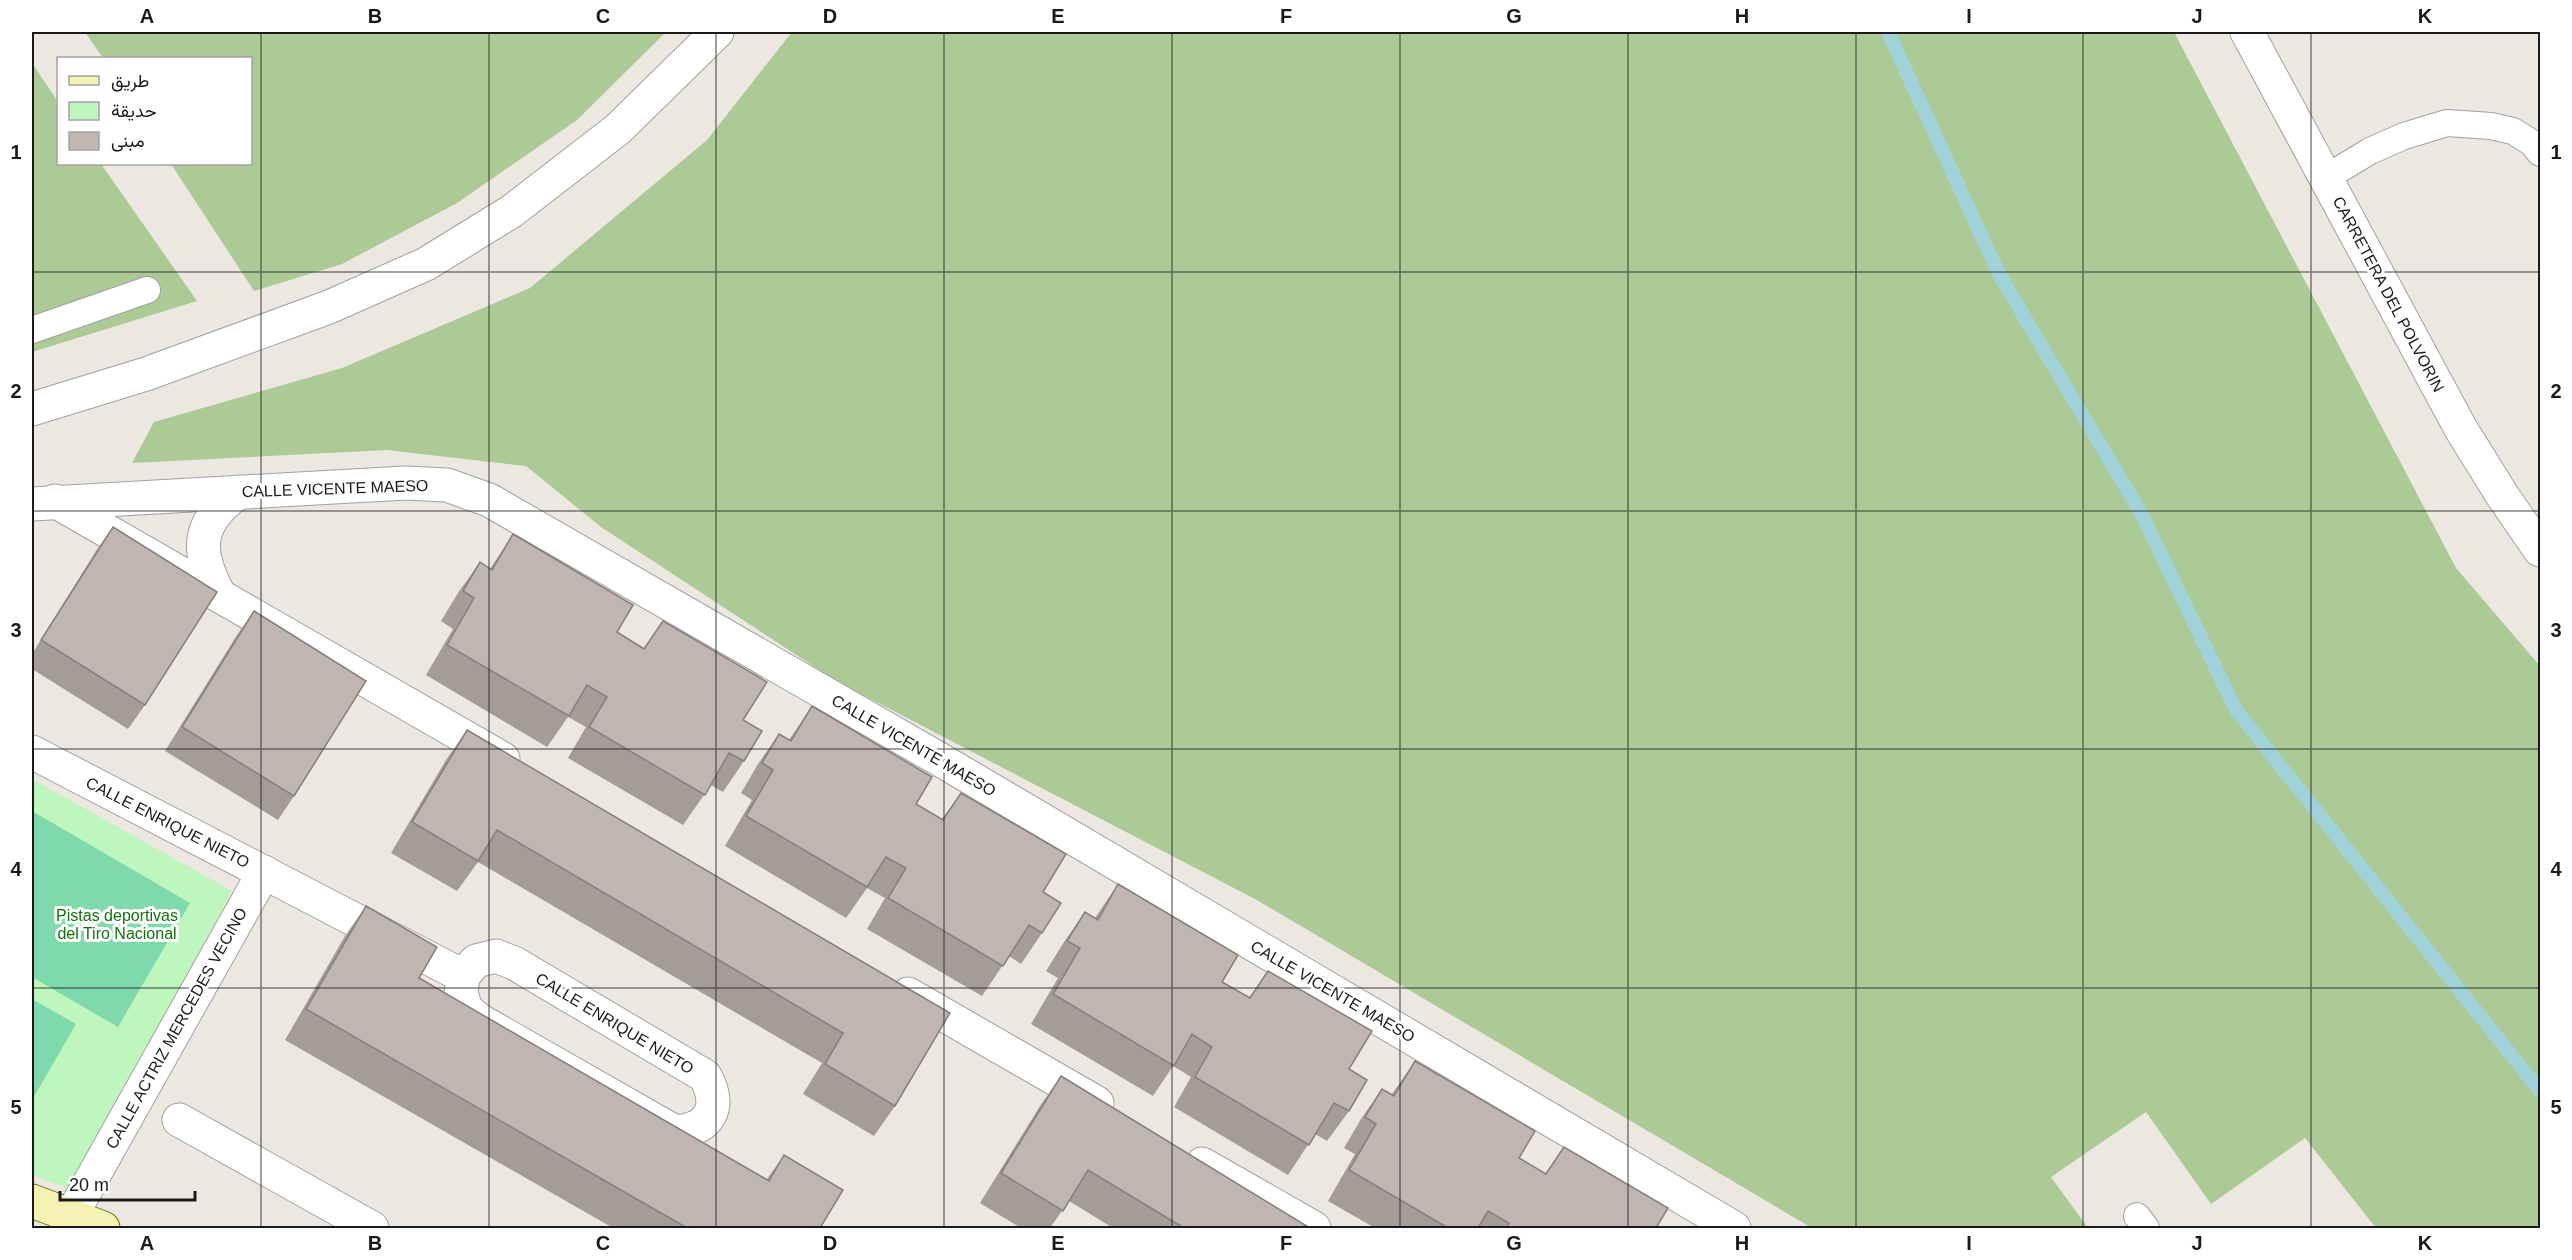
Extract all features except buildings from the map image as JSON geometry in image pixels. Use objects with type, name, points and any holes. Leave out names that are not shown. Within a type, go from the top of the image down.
[{"type":"main road","points":[[32,1201],[103,1228]]},
{"type":"street","points":[[32,409],[146,374],[308,315],[426,264],[512,211],[618,129],[717,32]]},
{"type":"street","name":"CARRETERA DEL POLVORIN","points":[[2247,32],[2461,429],[2502,495],[2541,550]]},
{"type":"street","name":"CALLE VICENTE MAESO","points":[[43,502],[405,483],[447,485],[489,500],[949,765],[1734,1228]]},
{"type":"street","points":[[220,596],[207,574],[202,550],[207,526],[220,506],[239,492]]},
{"type":"street","points":[[43,502],[220,596],[529,774]]},
{"type":"street","name":"CALLE ENRIQUE NIETO","points":[[32,752],[463,976]]},
{"type":"street","name":"CALLE ACTRIZ MERCEDES VECINO","points":[[71,1216],[264,872]]},
{"type":"street","name":"CALLE ENRIQUE NIETO","points":[[496,956],[514,963],[705,1076],[713,1090],[714,1107],[706,1121],[692,1131],[675,1132],[479,1020],[466,1009],[460,993],[463,976],[476,961],[496,956]]},
{"type":"street","points":[[886,981],[1120,1116]]},
{"type":"street","points":[[179,1120],[372,1228]]},
{"type":"street","points":[[1181,1152],[1314,1228]]},
{"type":"lane","points":[[2327,177],[2370,151],[2404,136],[2447,123],[2491,126],[2513,131],[2532,143],[2541,153]]},
{"type":"lane","points":[[32,330],[147,290]]},
{"type":"green space","points":[[85,32],[666,32],[577,120],[457,203],[342,264],[254,291],[172,165],[252,165],[252,57],[102,57]]},
{"type":"green space","points":[[792,32],[2174,32],[2456,568],[2540,666],[2540,1228],[2376,1228],[2305,1138],[2211,1204],[2146,1112],[2051,1177],[2088,1228],[1812,1228],[1255,899],[836,681],[601,527],[526,466],[387,450],[132,463],[154,422],[342,368],[530,288],[707,140]]},
{"type":"green space","points":[[32,63],[57,100],[57,165],[102,165],[197,301],[32,352]]},
{"type":"green space","name":"Pistas deportivas del Tiro Nacional","points":[[32,779],[232,891],[70,1189],[32,1175]]},
{"type":"green space","points":[[32,811],[190,903],[118,1027],[32,977]]},
{"type":"green space","points":[[32,999],[76,1024],[32,1100]]},
{"type":"waterway","points":[[1888,32],[1999,274],[2142,515],[2236,710],[2540,1091]]}]
